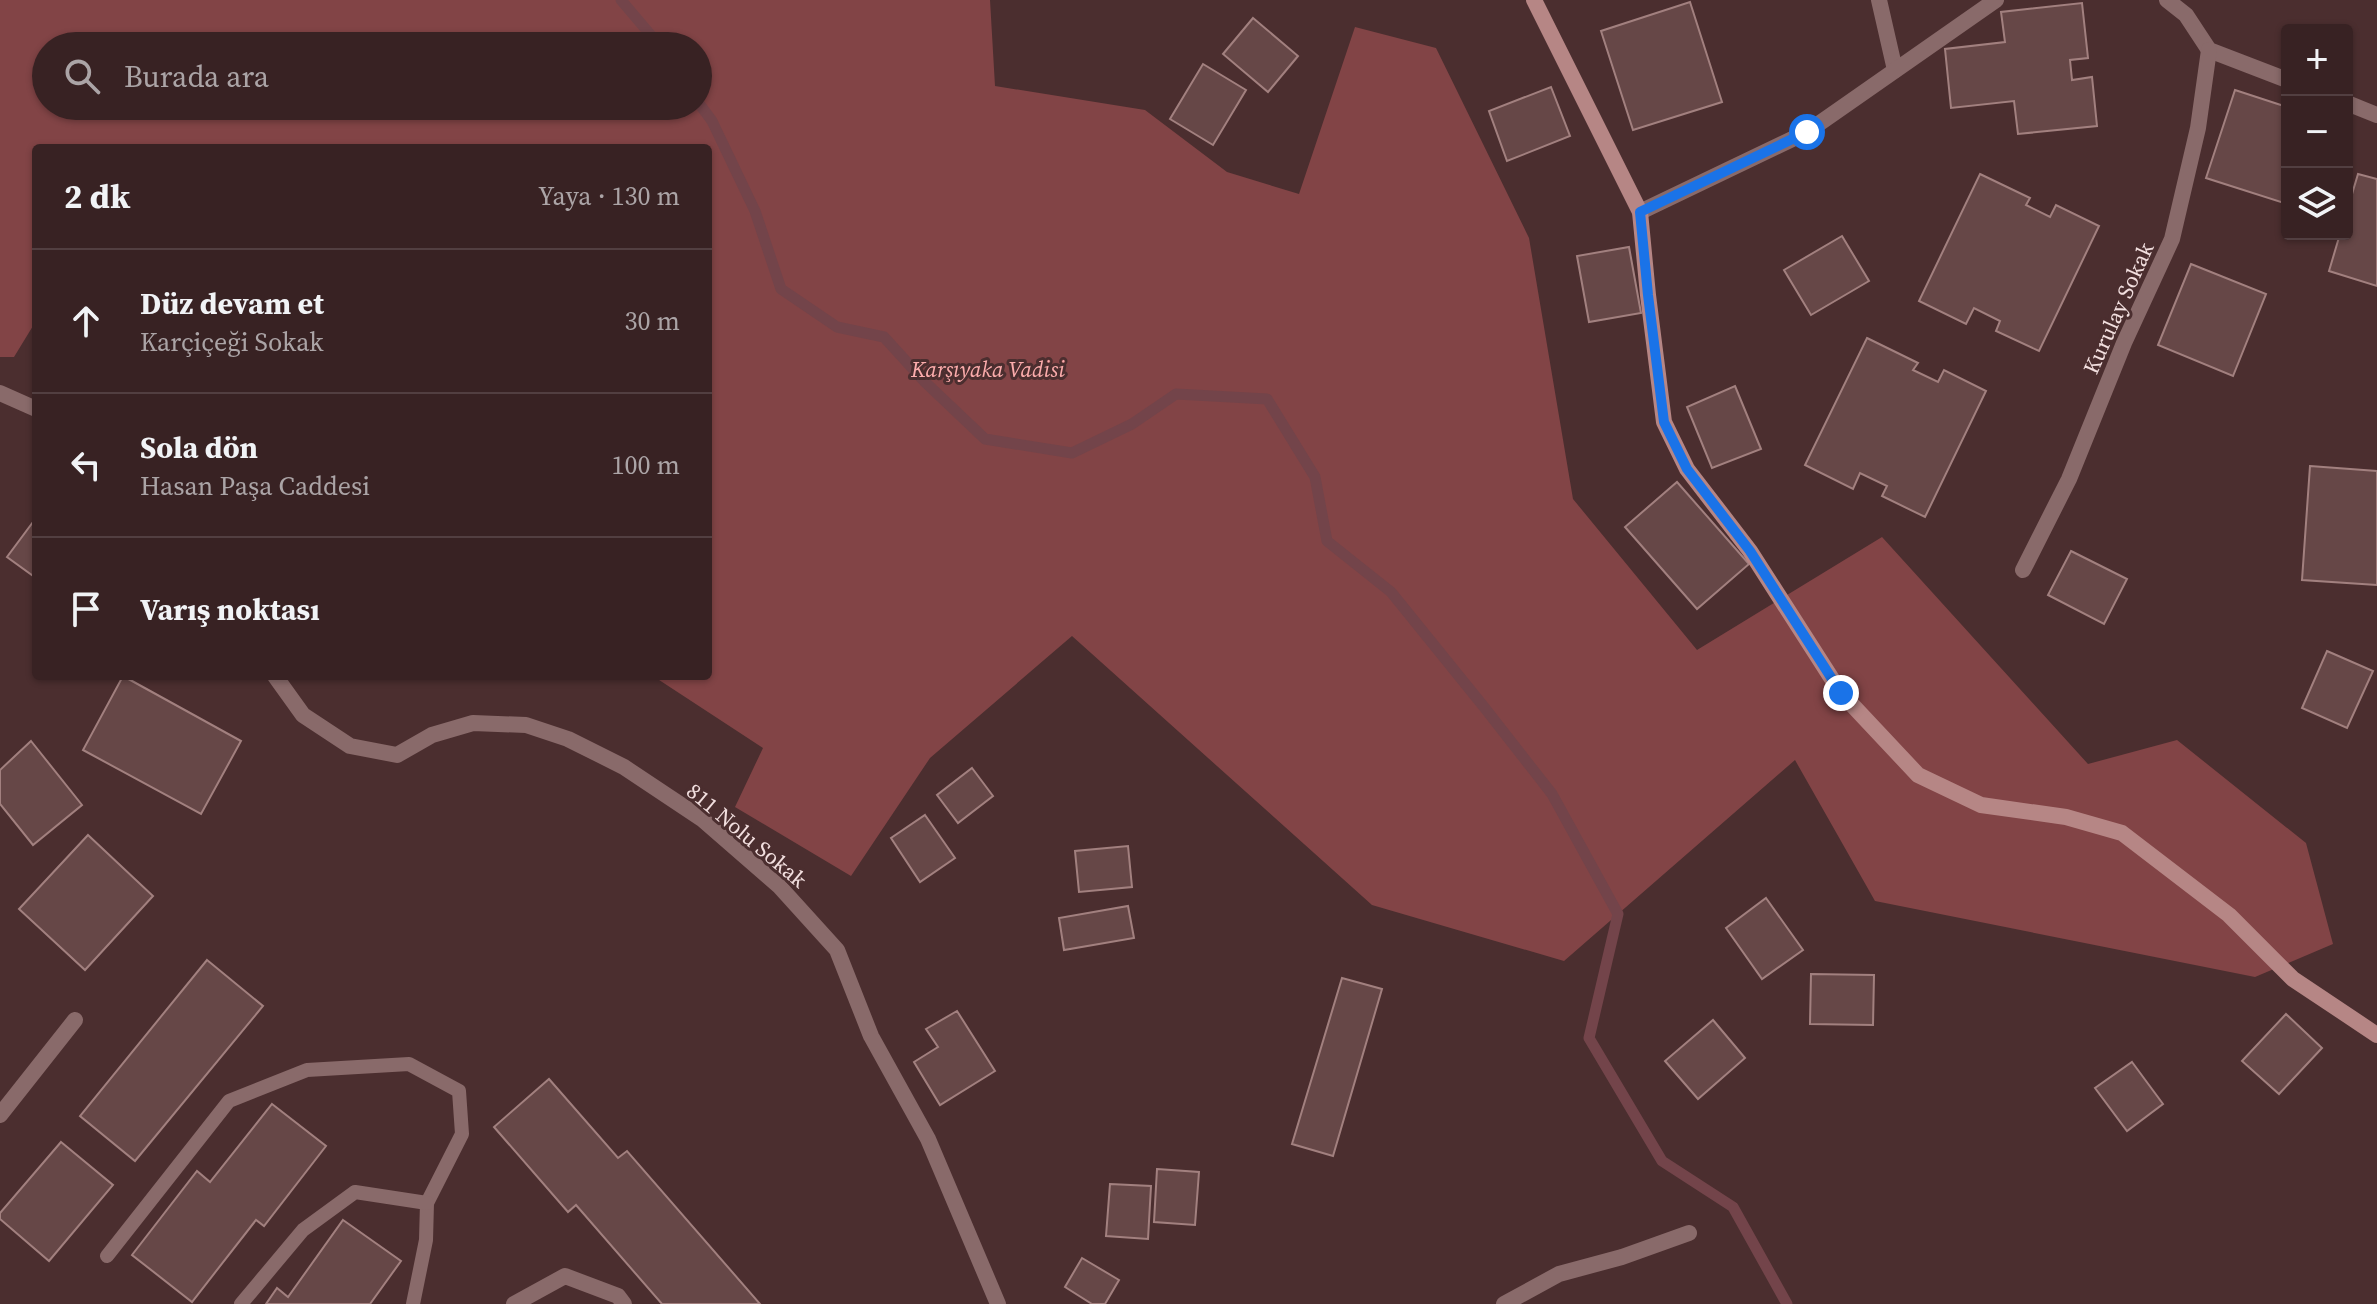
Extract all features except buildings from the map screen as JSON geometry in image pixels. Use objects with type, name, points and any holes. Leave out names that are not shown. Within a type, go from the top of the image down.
[{"type":"street","points":[[1534,0],[1640,212],[1664,422],[1687,469],[1750,551],[1841,693],[1918,775],[1981,805],[2066,817],[2122,833],[2229,915],[2293,979],[2377,1035]]},
{"type":"street","points":[[1879,0],[1895,70]]},
{"type":"street","points":[[1640,212],[1807,132],[1996,0]]},
{"type":"street","points":[[2167,0],[2186,15],[2209,50],[2281,78]]},
{"type":"street","name":"Kurulay Sokak","points":[[2023,570],[2069,479],[2124,343],[2172,239],[2198,128],[2209,50]]},
{"type":"street","points":[[2353,105],[2377,115]]},
{"type":"street","points":[[0,393],[32,407]]},
{"type":"street","name":"811 Nolu Sokak","points":[[278,680],[303,715],[350,746],[397,755],[432,735],[473,723],[526,725],[568,739],[624,767],[702,819],[779,886],[837,950],[871,1036],[928,1139],[998,1304]]},
{"type":"street","points":[[0,1115],[75,1020]]},
{"type":"street","points":[[1504,1304],[1559,1274],[1622,1257],[1689,1233]]},
{"type":"street","points":[[514,1304],[565,1276],[618,1296],[624,1304]]},
{"type":"lane","points":[[107,1256],[229,1101],[307,1070],[409,1064],[459,1091],[462,1134],[427,1203],[426,1240],[413,1304]]},
{"type":"lane","points":[[241,1304],[303,1230],[355,1192],[427,1203]]},
{"type":"green space","name":"Karşıyaka Vadisi","points":[[0,0],[990,0],[995,86],[1145,110],[1227,172],[1299,194],[1355,27],[1436,48],[1529,238],[1573,499],[1697,650],[1882,537],[2088,764],[2177,740],[2306,843],[2333,944],[2255,977],[1875,901],[1795,760],[1564,961],[1372,905],[1072,636],[930,758],[851,876],[735,807],[763,748],[659,680],[712,680],[712,144],[32,144],[32,328],[14,357],[0,357]]},
{"type":"waterway","points":[[621,0],[648,32]]},
{"type":"waterway","points":[[711,120],[755,211],[781,289],[837,327],[884,337],[925,382],[985,439],[1072,453],[1132,424],[1176,394],[1267,399],[1315,477],[1327,541],[1391,592],[1552,794],[1618,914],[1589,1038],[1662,1161],[1733,1207],[1787,1304]]},
{"type":"route","points":[[1807,132],[1640,212],[1664,422],[1687,469],[1750,551],[1841,693]]}]
